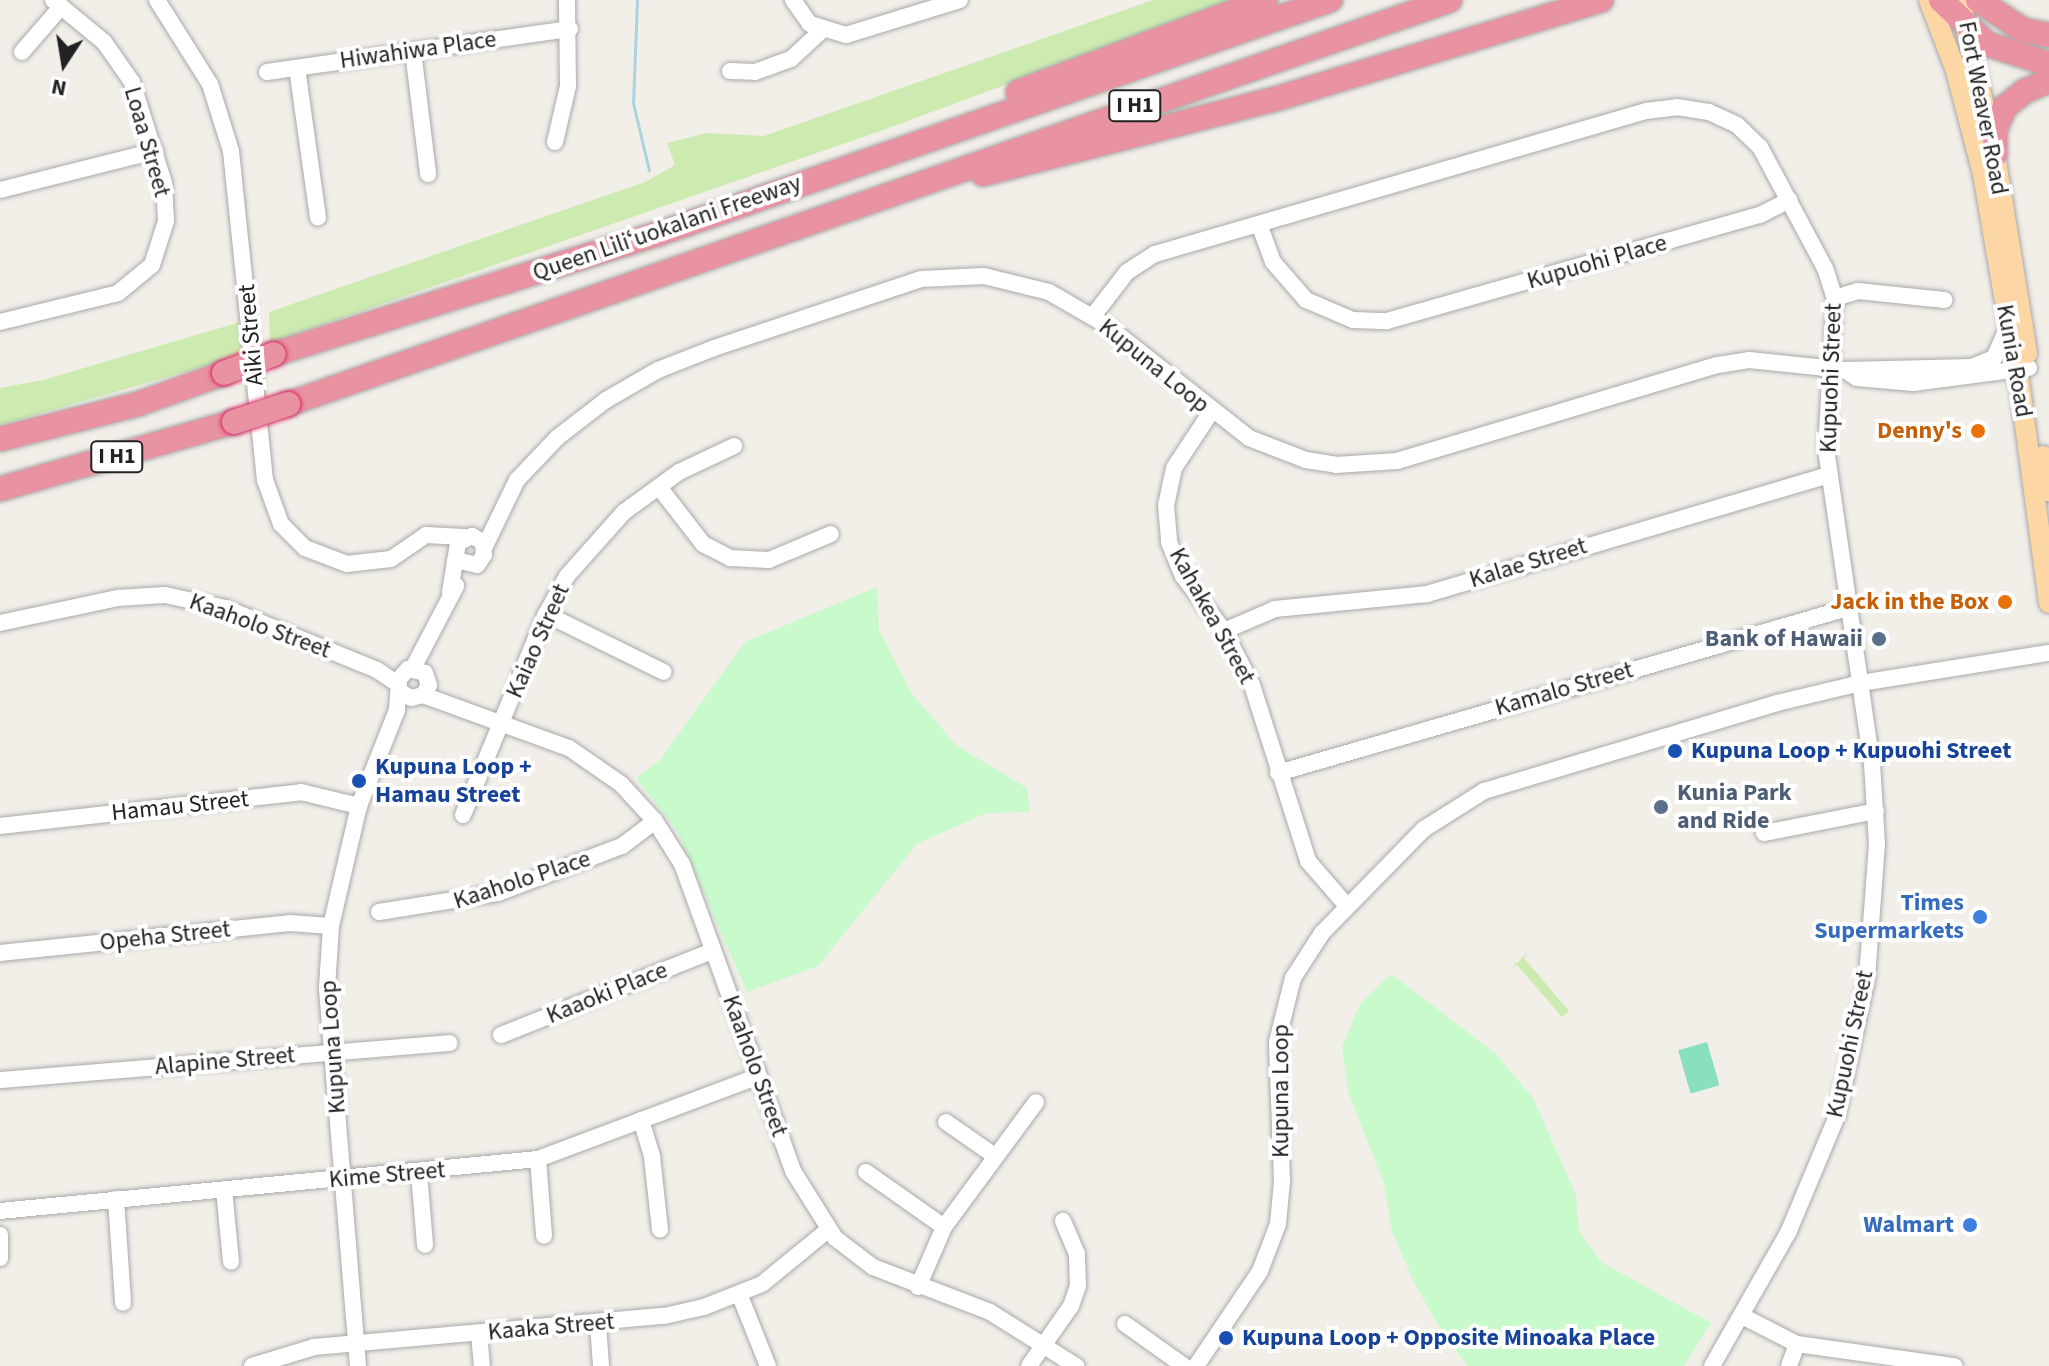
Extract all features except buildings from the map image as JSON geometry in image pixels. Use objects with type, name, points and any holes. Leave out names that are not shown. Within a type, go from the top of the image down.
[{"type":"highway","points":[[772,193],[1055,76],[1265,0]]},
{"type":"highway","name":"Queen Liliʻuokalani Freeway","points":[[0,439],[138,404],[274,354],[772,193],[1330,0]]},
{"type":"highway","name":"Queen Liliʻuokalani Freeway","points":[[0,489],[288,404],[822,215],[1450,0]]},
{"type":"highway","points":[[822,215],[1272,100],[1601,0]]},
{"type":"highway","points":[[1941,0],[1971,34],[2006,53],[2049,64]]},
{"type":"highway","points":[[1978,0],[2023,30],[2049,35]]},
{"type":"highway","points":[[1995,155],[1995,130],[2005,107],[2049,81]]},
{"type":"main road","name":"Fort Weaver Road","points":[[1929,0],[1969,114],[1997,216]]},
{"type":"main road","name":"Fort Weaver Road","points":[[1960,0],[1971,34],[1995,155],[1997,216]]},
{"type":"main road","name":"Kunia Road","points":[[1997,216],[2008,327],[2023,369],[2021,395],[2049,603]]},
{"type":"main road","name":"Kunia Road","points":[[1997,216],[2023,369],[2049,491]]},
{"type":"street","name":"Aiki Street","points":[[157,0],[210,84],[231,151],[272,509],[305,548],[347,564],[391,559],[436,533],[467,549]]},
{"type":"street","points":[[555,142],[568,86],[570,29],[567,0]]},
{"type":"street","points":[[793,0],[821,31],[862,33],[960,0]]},
{"type":"street","points":[[22,52],[57,3]]},
{"type":"street","name":"Loaa Street","points":[[0,322],[102,300],[159,268],[167,201],[141,103],[122,64],[57,3]]},
{"type":"street","name":"Hiwahiwa Place","points":[[267,72],[570,29]]},
{"type":"street","points":[[730,71],[755,72],[791,59],[821,31]]},
{"type":"street","points":[[413,51],[428,174]]},
{"type":"street","points":[[297,68],[318,218]]},
{"type":"street","name":"Kupuohi Street","points":[[1093,316],[1116,283],[1140,262],[1646,111],[1677,107],[1723,117],[1750,135],[1789,200],[1835,298],[1839,370],[1827,425],[1829,475],[1851,607],[1876,811],[1867,978],[1837,1116],[1789,1231],[1744,1317],[1712,1366]]},
{"type":"street","points":[[0,190],[155,151]]},
{"type":"street","name":"Kupuohi Place","points":[[1259,224],[1273,262],[1306,300],[1353,320],[1404,318],[1760,215],[1789,200]]},
{"type":"street","name":"Kupuna Loop","points":[[358,1366],[327,987],[331,926],[359,806],[467,549],[507,494],[558,437],[606,400],[658,370],[886,287],[951,275],[984,276],[1049,292],[1093,316],[1211,412],[1277,451],[1336,465],[1397,461],[1718,365],[1776,360],[1839,370],[1968,373],[2023,369]]},
{"type":"street","points":[[1835,298],[1858,291],[1945,300]]},
{"type":"street","points":[[1968,373],[1994,358],[2008,327]]},
{"type":"street","points":[[1968,373],[2006,383],[2021,395]]},
{"type":"street","name":"Kahakea Street","points":[[1211,412],[1174,468],[1166,523],[1183,576],[1224,631],[1252,685],[1308,861],[1347,906]]},
{"type":"street","name":"Kaiao Street","points":[[463,815],[496,718],[546,614],[593,542],[659,487],[734,446]]},
{"type":"street","name":"Kalae Street","points":[[1224,631],[1275,609],[1427,594],[1829,475]]},
{"type":"street","points":[[659,487],[703,544],[730,558],[769,560],[831,534]]},
{"type":"street","name":"Kaaholo Street","points":[[0,623],[108,600],[165,595],[225,608],[496,718],[596,765],[655,821],[682,864],[793,1171],[828,1230],[873,1267],[918,1287],[990,1312],[1076,1366]]},
{"type":"street","name":"Kamalo Street","points":[[1278,773],[1851,607]]},
{"type":"street","points":[[546,614],[664,672]]},
{"type":"street","name":"Kupuna Loop","points":[[1196,1366],[1248,1292],[1270,1249],[1281,1201],[1277,1066],[1283,1007],[1304,957],[1347,906],[1424,829],[1484,791],[1861,683],[2049,653]]},
{"type":"street","name":"Hamau Street","points":[[0,826],[301,792],[359,806]]},
{"type":"street","points":[[1764,833],[1876,811]]},
{"type":"street","name":"Kaaholo Place","points":[[379,912],[498,893],[622,846],[655,821]]},
{"type":"street","name":"Opeha Street","points":[[0,953],[289,923],[331,926]]},
{"type":"street","name":"Kaaoki Place","points":[[501,1035],[712,951]]},
{"type":"street","name":"Alapine Street","points":[[0,1080],[449,1043]]},
{"type":"street","name":"Kime Street","points":[[0,1211],[419,1173],[538,1159],[759,1076]]},
{"type":"street","points":[[918,1287],[944,1227],[1036,1102]]},
{"type":"street","points":[[641,1120],[654,1169],[660,1230]]},
{"type":"street","points":[[946,1122],[995,1156]]},
{"type":"street","points":[[538,1159],[544,1236]]},
{"type":"street","points":[[866,1172],[944,1227]]},
{"type":"street","points":[[419,1173],[425,1245]]},
{"type":"street","points":[[224,1190],[231,1262]]},
{"type":"street","points":[[116,1199],[123,1303]]},
{"type":"street","points":[[1029,1366],[1078,1286],[1077,1254],[1063,1221]]},
{"type":"street","name":"Kaaka Street","points":[[252,1366],[291,1352],[356,1342],[664,1316],[740,1296],[786,1269],[828,1230]]},
{"type":"street","points":[[0,1235],[0,1258]]},
{"type":"street","points":[[740,1296],[768,1366]]},
{"type":"street","points":[[1744,1317],[1797,1344],[1876,1361],[1954,1366]]},
{"type":"street","points":[[598,1323],[601,1366]]},
{"type":"street","points":[[1125,1324],[1184,1366]]},
{"type":"street","points":[[479,1333],[482,1366]]},
{"type":"street","points":[[1789,1366],[1797,1344]]},
{"type":"green space","points":[[1153,0],[1235,0],[883,130],[270,343],[269,312],[645,182],[675,165],[667,143],[707,133],[764,136]]},
{"type":"green space","points":[[240,322],[244,355],[0,425],[0,388],[43,380]]},
{"type":"green space","points":[[877,587],[879,630],[912,694],[957,746],[1027,788],[1030,812],[987,813],[918,843],[818,966],[747,992],[677,831],[636,778],[659,761],[745,642]]},
{"type":"green space","points":[[1528,952],[1524,958],[1569,1011],[1562,1017],[1517,965],[1511,969]]},
{"type":"green space","points":[[1391,974],[1495,1053],[1533,1098],[1576,1195],[1579,1231],[1601,1262],[1711,1323],[1684,1366],[1468,1366],[1444,1334],[1415,1285],[1392,1231],[1384,1184],[1348,1091],[1342,1047],[1360,1004]]},
{"type":"green space","points":[[1707,1042],[1719,1085],[1691,1094],[1678,1050]]},
{"type":"waterway","points":[[637,0],[633,103],[649,170]]},
{"type":"place","name":"Denny's","points":[[1978,431]]},
{"type":"place","name":"Jack in the Box","points":[[2005,602]]},
{"type":"place","name":"Bank of Hawaii","points":[[1879,639]]},
{"type":"place","name":"Kupuna Loop + Kupuohi Street","points":[[1675,751]]},
{"type":"place","name":"Kupuna Loop + Hamau Street","points":[[359,781]]},
{"type":"place","name":"Kunia Park and Ride","points":[[1661,807]]},
{"type":"place","name":"Times Supermarkets","points":[[1980,917]]},
{"type":"place","name":"Walmart","points":[[1970,1225]]},
{"type":"place","name":"Kupuna Loop + Opposite Minoaka Place","points":[[1226,1338]]}]
